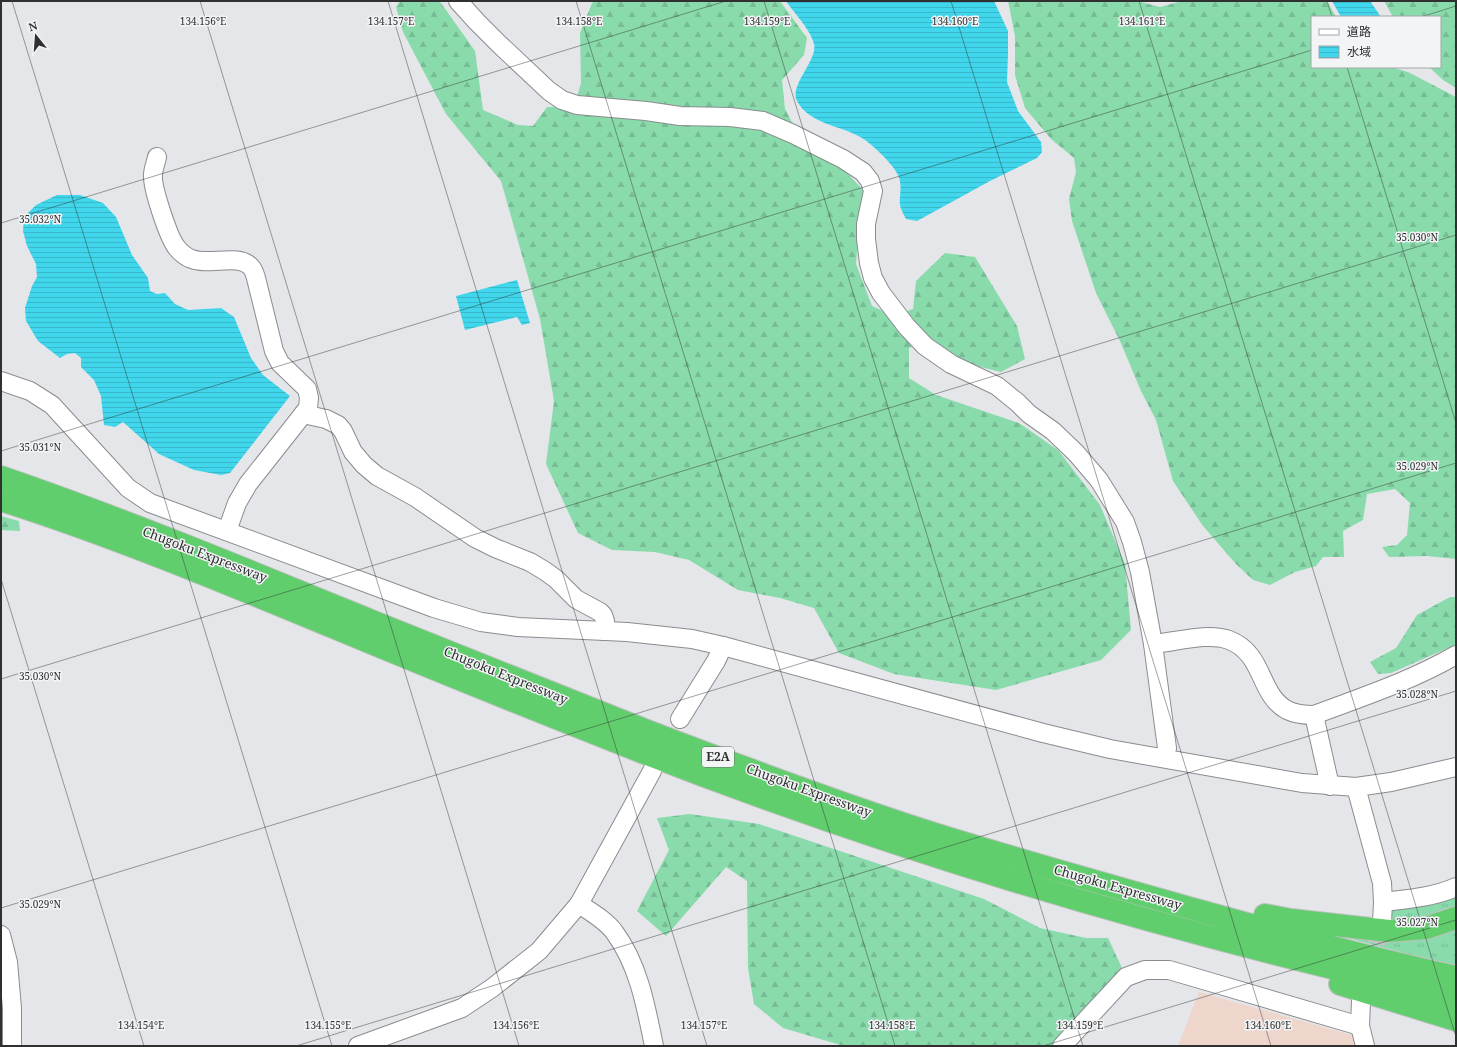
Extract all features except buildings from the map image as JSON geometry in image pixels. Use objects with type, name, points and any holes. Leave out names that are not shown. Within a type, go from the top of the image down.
[{"type":"highway","name":"Chugoku Expressway","points":[[1,478],[53,495],[228,562],[644,730],[824,797],[940,836],[1054,869],[1287,935],[1412,968],[1456,977]]},
{"type":"highway","name":"Chugoku Expressway","points":[[1,500],[54,517],[171,561],[404,657],[644,753],[803,811],[1018,881],[1186,930],[1291,958],[1456,997]]},
{"type":"highway","points":[[1054,869],[1291,920],[1389,931],[1426,928],[1456,918]]},
{"type":"highway","points":[[1186,930],[1212,948],[1289,969],[1456,1020]]},
{"type":"street","points":[[458,1],[499,44],[549,91],[562,100],[576,105],[680,116],[730,117],[763,121],[843,159],[863,172],[870,180],[873,191],[866,224],[869,263],[873,278],[881,293],[907,327],[924,346],[951,364],[998,386],[1029,414],[1053,431],[1076,453],[1099,480],[1125,522],[1140,572],[1153,644],[1167,748],[1164,758]]},
{"type":"street","points":[[157,157],[153,176],[154,186],[171,238],[177,249],[191,259],[207,262],[235,260],[245,262],[252,268],[256,278],[274,350],[280,363],[307,389],[310,398],[308,408],[248,484],[237,503],[227,531]]},
{"type":"street","points":[[1,381],[30,391],[52,405],[128,488],[150,503],[434,608],[481,622],[518,627],[627,632],[692,639],[723,646],[1043,733],[1110,749],[1302,783],[1330,786],[1356,786],[1391,782],[1456,767]]},
{"type":"street","points":[[303,414],[326,419],[338,425],[353,452],[376,476],[416,498],[475,538],[530,562],[545,571],[556,579],[576,599],[603,615],[605,621],[604,631]]},
{"type":"street","points":[[1153,644],[1205,636],[1229,640],[1245,649],[1256,662],[1266,686],[1274,700],[1287,710],[1301,714],[1314,715],[1407,679],[1433,668],[1456,655]]},
{"type":"street","points":[[680,719],[716,661],[723,646]]},
{"type":"street","points":[[1314,715],[1330,786]]},
{"type":"street","points":[[358,1046],[462,1008],[492,988],[539,950],[579,904],[652,771]]},
{"type":"street","points":[[1356,786],[1382,883],[1382,922]]},
{"type":"street","points":[[1383,902],[1405,900],[1444,893],[1456,887]]},
{"type":"street","points":[[579,904],[599,918],[615,932],[635,968],[645,1003],[654,1046]]},
{"type":"street","points":[[1,935],[8,962],[12,1008],[12,1046]]},
{"type":"street","points":[[1062,1046],[1126,977],[1145,970],[1169,970],[1360,1026]]},
{"type":"street","points":[[1361,1001],[1360,1026],[1365,1046]]},
{"type":"shaded area","points":[[1199,992],[1355,1036],[1357,1046],[1178,1046]]},
{"type":"green space","points":[[400,1],[438,1],[441,3],[475,51],[483,110],[518,125],[533,126],[547,107],[574,107],[581,83],[580,33],[592,3],[596,1],[780,1],[807,38],[804,55],[782,80],[785,109],[803,143],[846,172],[865,192],[859,226],[856,264],[872,306],[894,316],[913,309],[916,281],[945,253],[975,257],[1017,326],[1025,359],[1001,372],[972,365],[929,339],[909,348],[909,378],[936,395],[1019,423],[1058,450],[1100,505],[1125,564],[1131,630],[1101,660],[996,690],[894,674],[839,653],[814,608],[780,598],[738,590],[689,560],[655,552],[612,550],[578,533],[546,464],[554,401],[540,319],[501,181],[446,114],[403,32],[396,7]]},
{"type":"green space","points":[[1008,1],[1137,1],[1160,7],[1182,1],[1327,1],[1335,16],[1311,16],[1311,68],[1394,68],[1408,72],[1456,97],[1456,559],[1427,556],[1389,557],[1382,547],[1397,545],[1407,535],[1410,503],[1395,489],[1367,494],[1363,520],[1343,531],[1344,557],[1323,557],[1316,566],[1295,572],[1270,585],[1253,580],[1236,564],[1203,526],[1173,481],[1156,420],[1096,293],[1072,221],[1069,199],[1076,172],[1074,158],[1051,139],[1025,108],[1015,75],[1015,36]]},
{"type":"green space","points":[[1384,1],[1456,1],[1456,88],[1443,80],[1430,68],[1441,68],[1441,16],[1392,16]]},
{"type":"green space","points":[[1,516],[19,521],[20,531],[1,530]]},
{"type":"green space","points":[[1450,597],[1456,597],[1455,645],[1391,673],[1378,674],[1370,662],[1396,648],[1417,615]]},
{"type":"green space","points":[[690,814],[759,824],[984,899],[1040,928],[1086,938],[1108,938],[1122,968],[1053,1046],[844,1046],[783,1028],[754,1004],[748,968],[747,881],[726,867],[666,936],[637,911],[669,850],[657,818]]},
{"type":"green space","points":[[1456,892],[1456,911],[1391,924],[1388,910]]},
{"type":"green space","points":[[1456,924],[1456,965],[1415,956],[1344,937]]},
{"type":"water","points":[[786,1],[994,1],[1008,31],[1007,82],[1018,111],[1041,142],[1042,152],[1037,158],[990,181],[917,221],[906,219],[900,205],[901,187],[898,175],[887,160],[862,138],[818,120],[803,109],[797,101],[797,88],[812,57],[814,44],[806,27]]},
{"type":"water","points":[[1332,1],[1370,1],[1380,16],[1340,16]]},
{"type":"water","points":[[57,195],[80,195],[103,203],[116,217],[132,255],[148,278],[150,291],[157,294],[165,293],[175,304],[188,310],[221,308],[234,317],[251,358],[263,375],[290,396],[230,473],[221,475],[194,470],[159,454],[123,422],[115,427],[104,425],[101,396],[94,380],[81,367],[81,358],[75,353],[67,354],[60,358],[38,341],[26,321],[25,308],[32,286],[37,277],[36,264],[27,246],[23,231],[24,217],[36,205]]},
{"type":"water","points":[[517,280],[530,323],[522,325],[517,317],[465,330],[456,296]]},
{"type":"tunnel","points":[[1369,970],[1382,922]]}]
